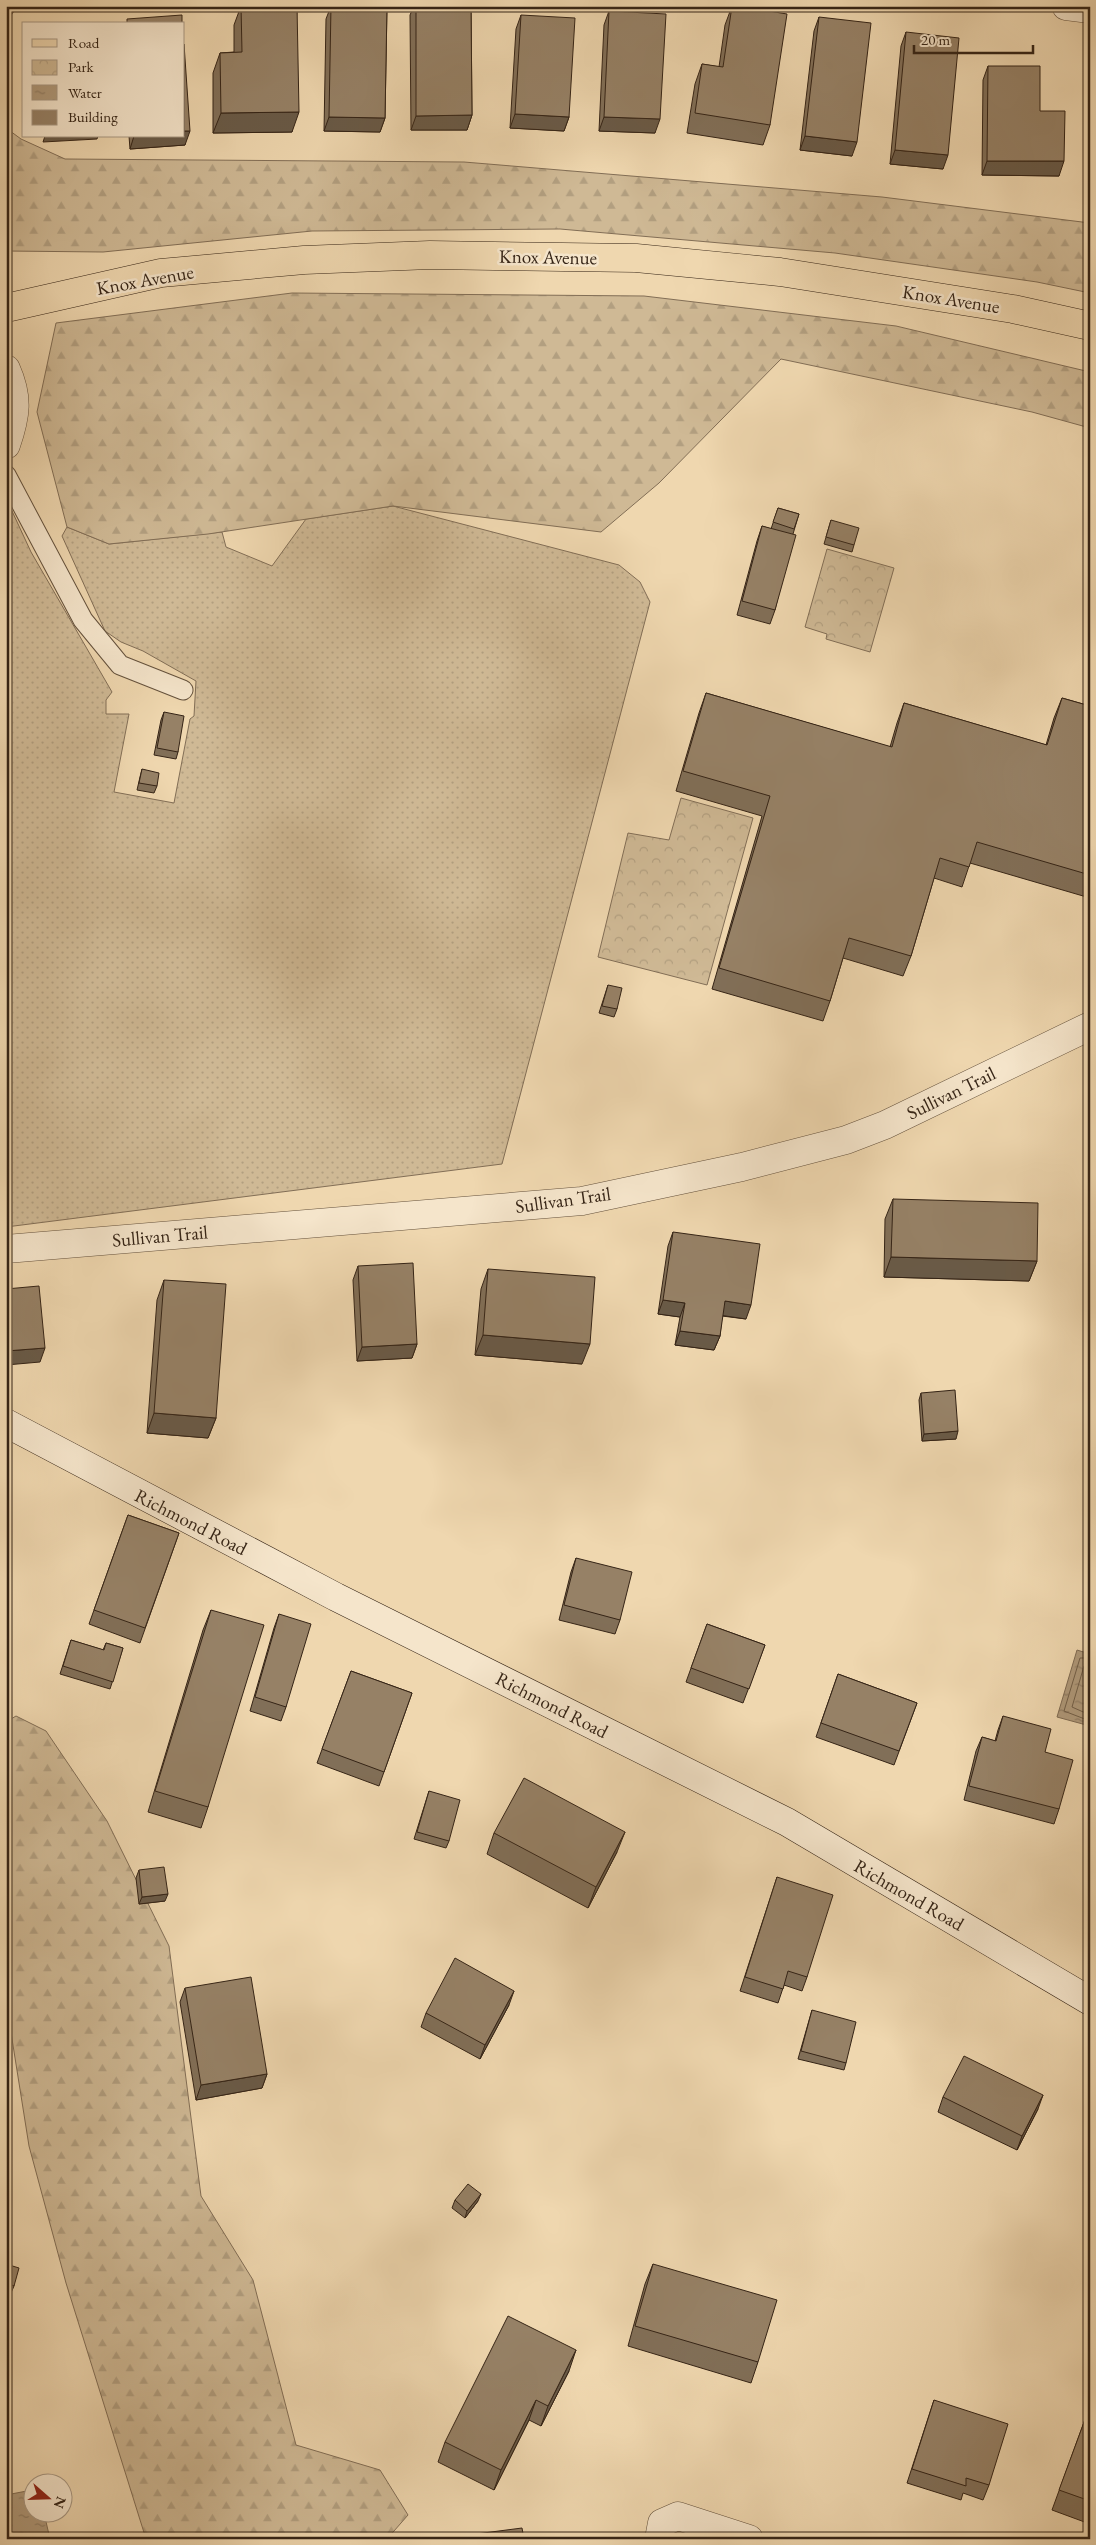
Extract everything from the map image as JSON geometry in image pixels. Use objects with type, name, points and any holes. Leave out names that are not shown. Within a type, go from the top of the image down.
[{"type":"main road","name":"Knox Avenue","points":[[6,308],[161,273],[304,260],[430,255],[636,258],[780,272],[1012,309],[1090,326]]},
{"type":"street","points":[[1066,6],[1090,9]]},
{"type":"street","points":[[6,369],[15,389],[13,426],[6,445]]},
{"type":"street","name":"Sullivan Trail","points":[[6,1249],[582,1201],[742,1168],[846,1140],[885,1125],[1090,1026]]},
{"type":"street","name":"Richmond Road","points":[[6,1423],[336,1598],[787,1822],[1090,2001]]},
{"type":"street","points":[[659,2539],[662,2523],[678,2516],[749,2539]]},
{"type":"lane","points":[[6,475],[83,620],[120,665],[183,690]]},
{"type":"green space","points":[[6,128],[21,139],[65,159],[464,162],[882,197],[1090,223],[1090,293],[1037,282],[835,253],[560,229],[312,231],[103,252],[6,251]]},
{"type":"green space","points":[[292,293],[644,296],[896,326],[1090,372],[1090,428],[1032,412],[781,359],[659,483],[601,532],[393,506],[208,534],[109,544],[67,527],[37,412],[56,323]]},
{"type":"green space","points":[[393,506],[619,565],[640,582],[650,602],[502,1164],[6,1227],[6,508],[12,511],[31,552],[112,692],[106,700],[106,714],[129,714],[114,792],[174,803],[190,719],[194,716],[196,681],[143,651],[121,642],[105,631],[62,536],[67,527],[109,544],[222,532],[226,547],[272,566],[306,519]]},
{"type":"green space","points":[[827,549],[894,568],[870,652],[826,639],[827,634],[805,627]]},
{"type":"green space","points":[[681,798],[753,818],[707,985],[598,957],[628,833],[669,840]]},
{"type":"green space","points":[[16,1716],[46,1731],[107,1821],[169,1946],[201,2196],[253,2280],[296,2445],[380,2470],[408,2515],[387,2539],[146,2539],[66,2283],[29,2146],[6,2001],[6,1722]]},
{"type":"water","points":[[1077,1650],[1090,1654],[1090,1726],[1057,1717]]},
{"type":"water","points":[[22,2492],[22,2522],[46,2522],[50,2539],[11,2539],[6,2515],[6,2495]]},
{"type":"building","points":[[6,6],[13,6],[6,15]]},
{"type":"building","points":[[241,6],[297,6],[299,112],[221,113],[220,53],[242,52]]},
{"type":"building","points":[[331,6],[387,6],[385,118],[329,117]]},
{"type":"building","points":[[416,6],[471,6],[472,115],[416,116]]},
{"type":"building","points":[[732,6],[787,14],[770,125],[695,113],[702,64],[723,67]]},
{"type":"building","points":[[609,11],[666,14],[660,119],[604,117]]},
{"type":"building","points":[[182,15],[182,22],[127,22],[127,19]]},
{"type":"building","points":[[521,15],[575,18],[569,117],[515,114]]},
{"type":"building","points":[[819,17],[871,23],[857,142],[805,136]]},
{"type":"building","points":[[906,32],[959,38],[948,155],[895,150]]},
{"type":"building","points":[[185,58],[190,131],[185,131]]},
{"type":"building","points":[[988,66],[1040,66],[1040,111],[1065,111],[1064,161],[987,161]]},
{"type":"building","points":[[778,508],[799,514],[794,529],[773,522]]},
{"type":"building","points":[[831,520],[859,528],[854,545],[826,537]]},
{"type":"building","points":[[762,526],[796,535],[775,610],[742,601]]},
{"type":"building","points":[[706,693],[892,747],[904,703],[1047,745],[1062,698],[1090,706],[1090,875],[977,842],[969,867],[940,858],[911,956],[849,938],[830,1001],[719,968],[770,796],[683,771]]},
{"type":"building","points":[[164,712],[184,716],[178,752],[157,748]]},
{"type":"building","points":[[142,769],[159,773],[157,786],[139,783]]},
{"type":"building","points":[[608,985],[622,988],[617,1009],[602,1006]]},
{"type":"building","points":[[893,1199],[1038,1203],[1037,1261],[891,1257]]},
{"type":"building","points":[[673,1232],[760,1244],[751,1305],[725,1301],[720,1336],[680,1331],[685,1303],[663,1300]]},
{"type":"building","points":[[413,1263],[417,1344],[362,1347],[358,1266]]},
{"type":"building","points":[[488,1269],[595,1277],[590,1344],[483,1335]]},
{"type":"building","points":[[164,1280],[226,1284],[216,1418],[154,1413]]},
{"type":"building","points":[[39,1286],[45,1348],[6,1351],[6,1289]]},
{"type":"building","points":[[955,1390],[958,1431],[924,1434],[921,1393]]},
{"type":"building","points":[[128,1515],[179,1533],[145,1628],[94,1610]]},
{"type":"building","points":[[576,1558],[632,1572],[620,1620],[564,1605]]},
{"type":"building","points":[[211,1610],[264,1625],[208,1807],[155,1791]]},
{"type":"building","points":[[279,1614],[311,1624],[286,1707],[255,1697]]},
{"type":"building","points":[[707,1624],[765,1645],[749,1689],[691,1668]]},
{"type":"building","points":[[71,1640],[104,1650],[106,1643],[123,1648],[113,1682],[63,1666]]},
{"type":"building","points":[[6,1655],[7,1714],[6,1714]]},
{"type":"building","points":[[351,1671],[412,1693],[384,1772],[322,1749]]},
{"type":"building","points":[[838,1674],[917,1703],[899,1751],[821,1723]]},
{"type":"building","points":[[1003,1716],[1051,1729],[1045,1752],[1073,1760],[1059,1809],[969,1786],[982,1737],[996,1741]]},
{"type":"building","points":[[524,1778],[625,1832],[596,1887],[494,1833]]},
{"type":"building","points":[[429,1791],[460,1800],[449,1841],[417,1832]]},
{"type":"building","points":[[164,1867],[168,1894],[142,1897],[139,1870]]},
{"type":"building","points":[[777,1877],[833,1895],[807,1977],[788,1971],[783,1989],[745,1977]]},
{"type":"building","points":[[455,1958],[514,1991],[485,2045],[426,2013]]},
{"type":"building","points":[[251,1977],[267,2074],[201,2085],[185,1988]]},
{"type":"building","points":[[812,2010],[856,2022],[846,2063],[801,2051]]},
{"type":"building","points":[[964,2056],[1043,2095],[1022,2136],[943,2097]]},
{"type":"building","points":[[468,2184],[481,2194],[467,2211],[455,2200]]},
{"type":"building","points":[[6,2264],[19,2268],[14,2286],[6,2283]]},
{"type":"building","points":[[653,2264],[777,2300],[758,2362],[635,2326]]},
{"type":"building","points":[[508,2316],[576,2350],[548,2406],[536,2400],[501,2470],[445,2442]]},
{"type":"building","points":[[6,2363],[11,2401],[6,2402]]},
{"type":"building","points":[[934,2400],[1008,2424],[989,2485],[966,2478],[966,2486],[912,2469]]},
{"type":"building","points":[[1087,2414],[1090,2415],[1090,2501],[1059,2490]]},
{"type":"building","points":[[522,2528],[524,2539],[453,2539],[453,2537]]}]
